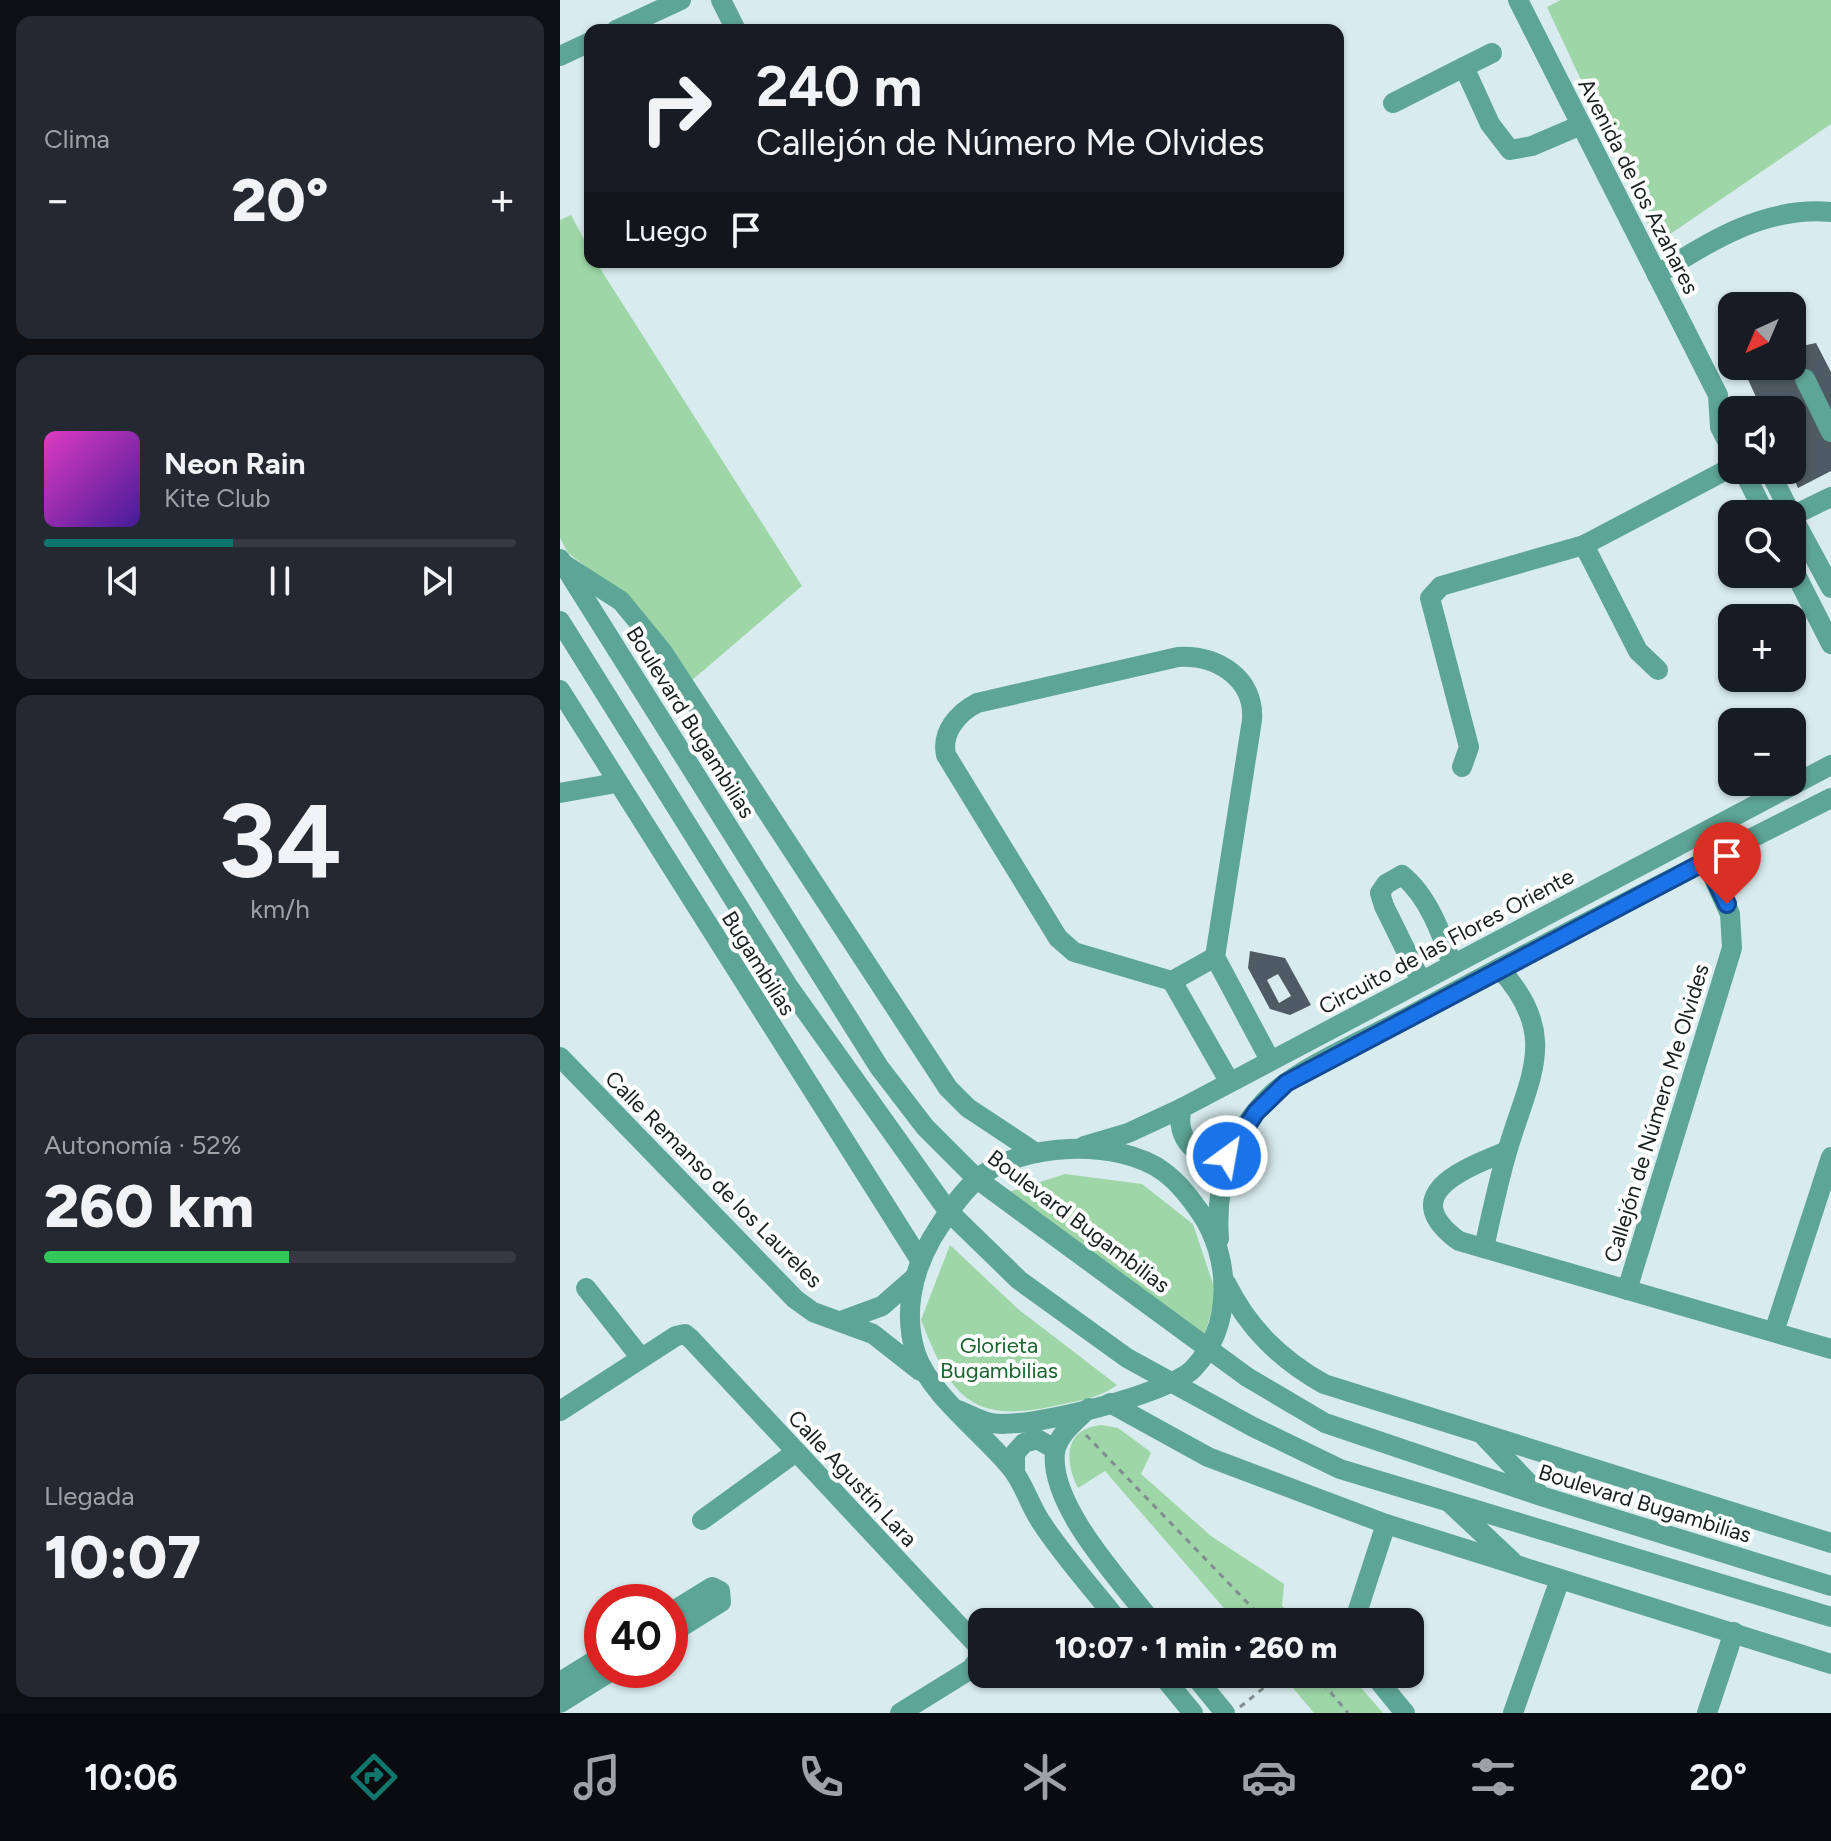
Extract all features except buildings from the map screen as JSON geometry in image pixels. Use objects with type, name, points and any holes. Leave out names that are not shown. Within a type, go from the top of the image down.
[{"type":"street","points":[[629,24],[681,0]]},
{"type":"street","points":[[721,0],[733,24]]},
{"type":"street","name":"Avenida de los Azahares","points":[[1518,0],[1718,395]]},
{"type":"street","points":[[560,56],[584,45]]},
{"type":"street","points":[[1393,103],[1492,53]]},
{"type":"street","points":[[1464,67],[1490,124],[1501,143],[1510,150],[1532,146],[1581,125]]},
{"type":"street","points":[[1657,275],[1710,240],[1765,219],[1813,211],[1831,212]]},
{"type":"street","points":[[1805,380],[1831,432]]},
{"type":"street","points":[[1462,767],[1469,747],[1431,593],[1441,586],[1584,545],[1718,474]]},
{"type":"street","points":[[1806,509],[1831,497]]},
{"type":"street","points":[[1806,541],[1831,588]]},
{"type":"street","points":[[1584,545],[1638,651],[1658,670]]},
{"type":"street","name":"Boulevard Bugambilias","points":[[561,561],[621,601],[662,651],[948,1088],[968,1108],[1036,1153]]},
{"type":"street","name":"Boulevard Bugambilias","points":[[561,561],[879,1067],[925,1127],[977,1179],[1247,1377],[1325,1423],[1541,1496],[1831,1586]]},
{"type":"street","points":[[1803,588],[1831,644]]},
{"type":"street","points":[[560,621],[788,986],[948,1211],[1019,1280],[1127,1358],[1340,1469],[1831,1617]]},
{"type":"street","points":[[1229,1081],[1172,981],[1074,952],[1050,928],[946,755],[946,736],[966,709],[977,703],[1178,657],[1197,656],[1238,678],[1249,689],[1252,720],[1215,957],[1270,1060]]},
{"type":"street","name":"Bugambilias","points":[[560,690],[917,1269]]},
{"type":"street","name":"Circuito de las Flores Oriente","points":[[1079,1148],[1128,1133],[1182,1108],[1831,765]]},
{"type":"street","points":[[560,793],[616,783]]},
{"type":"street","points":[[958,1410],[992,1423],[1029,1423],[1100,1406],[1173,1383],[1192,1370],[1209,1348],[1220,1316],[1224,1273],[1217,1207],[1227,1156],[1256,1112],[1286,1083],[1499,968],[1831,798]]},
{"type":"street","name":"Callejón de Número Me Olvides","points":[[1627,1290],[1732,948],[1730,914],[1706,861]]},
{"type":"street","points":[[1421,981],[1380,893],[1386,884],[1402,875],[1412,884],[1438,925],[1452,965]]},
{"type":"street","points":[[1172,981],[1215,957]]},
{"type":"street","points":[[1484,1248],[1507,1151],[1536,1064],[1536,1048],[1524,1002],[1499,968]]},
{"type":"street","name":"Calle Remanso de los Laureles","points":[[560,1057],[777,1283],[813,1312],[844,1320],[886,1342],[927,1377],[1015,1472],[1042,1525],[1108,1608]]},
{"type":"street","points":[[1182,1108],[1182,1132],[1190,1146],[1203,1155],[1227,1156]]},
{"type":"street","points":[[844,1320],[882,1306],[917,1269],[948,1211],[977,1179],[1036,1153],[1079,1148],[1122,1154],[1163,1171],[1188,1195],[1207,1221],[1224,1273]]},
{"type":"street","points":[[1507,1151],[1448,1177],[1435,1200],[1439,1219],[1452,1235],[1484,1248],[1831,1349]]},
{"type":"street","points":[[1774,1332],[1831,1157]]},
{"type":"street","points":[[917,1269],[911,1333],[927,1377]]},
{"type":"street","name":"Boulevard Bugambilias","points":[[1224,1273],[1256,1331],[1304,1373],[1324,1384],[1831,1543]]},
{"type":"street","points":[[560,1411],[641,1358],[586,1288]]},
{"type":"street","name":"Calle Agustín Lara","points":[[641,1358],[676,1336],[685,1334],[977,1645],[980,1657],[971,1669],[900,1713]]},
{"type":"street","points":[[1100,1406],[1074,1422],[1055,1449],[1057,1473],[1085,1534],[1141,1608]]},
{"type":"street","points":[[1100,1406],[1208,1457],[1386,1524],[1831,1664]]},
{"type":"street","points":[[1482,1433],[1541,1496]]},
{"type":"street","points":[[1015,1472],[1015,1453],[1024,1443],[1037,1439],[1055,1449]]},
{"type":"street","points":[[702,1520],[796,1452]]},
{"type":"street","points":[[1448,1501],[1517,1565]]},
{"type":"street","points":[[1359,1608],[1386,1524]]},
{"type":"street","points":[[1513,1713],[1560,1579]]},
{"type":"street","points":[[688,1602],[712,1587],[720,1591],[721,1602],[688,1623]]},
{"type":"street","points":[[1707,1713],[1734,1632]]},
{"type":"street","points":[[560,1682],[584,1667]]},
{"type":"street","points":[[560,1703],[584,1688]]},
{"type":"street","points":[[1172,1688],[1193,1713]]},
{"type":"street","points":[[1204,1688],[1225,1713]]},
{"type":"street","points":[[1384,1688],[1405,1713]]},
{"type":"path","points":[[1074,1422],[1253,1608]]},
{"type":"path","points":[[1234,1713],[1264,1688]]},
{"type":"path","points":[[1327,1688],[1348,1713]]},
{"type":"green space","points":[[1561,0],[1831,0],[1831,124],[1657,243],[1547,7]]},
{"type":"green space","points":[[571,215],[584,239],[584,268],[600,268],[802,586],[691,681],[632,601],[568,553],[560,538],[560,220]]},
{"type":"green space","points":[[1065,1174],[1142,1184],[1193,1224],[1216,1293],[1205,1335],[1009,1192]]},
{"type":"green space","name":"Glorieta Bugambilias","points":[[950,1245],[1018,1309],[1117,1385],[1087,1399],[1025,1411],[1001,1411],[966,1398],[942,1367],[921,1320]]},
{"type":"green space","points":[[1102,1425],[1118,1428],[1148,1450],[1151,1453],[1141,1474],[1211,1536],[1284,1584],[1282,1606],[1285,1608],[1224,1608],[1105,1471],[1078,1488],[1070,1467],[1070,1448],[1080,1432]]},
{"type":"green space","points":[[1293,1688],[1361,1688],[1383,1713],[1314,1713]]},
{"type":"route","points":[[1227,1156],[1256,1112],[1286,1083],[1706,861],[1727,904]]}]
